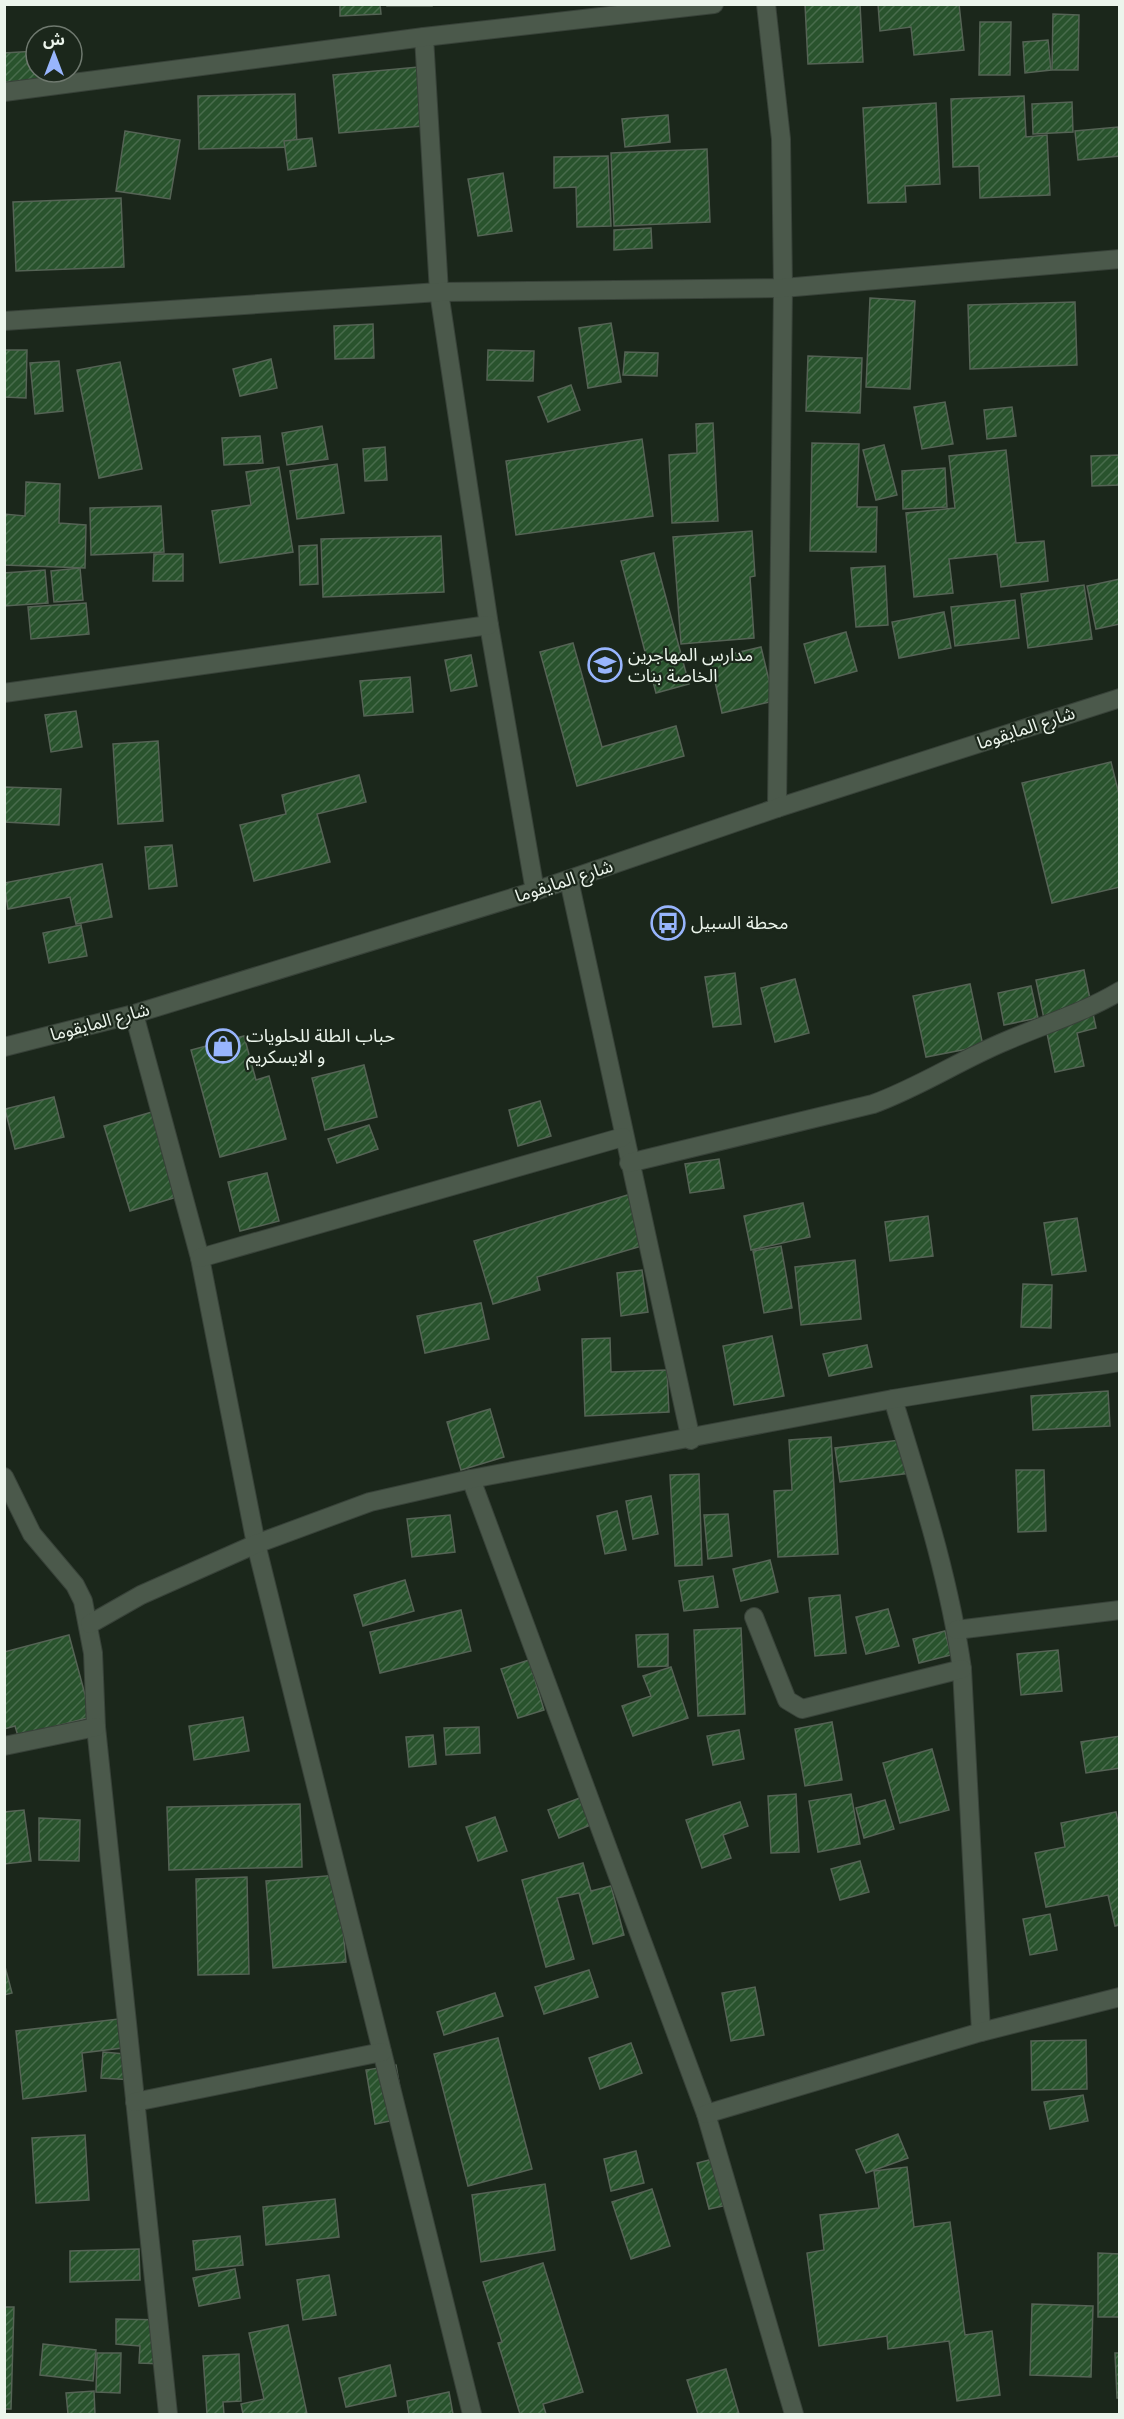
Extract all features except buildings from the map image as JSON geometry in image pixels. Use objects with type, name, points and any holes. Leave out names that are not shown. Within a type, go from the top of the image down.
[{"type":"street","points":[[4,92],[424,37],[714,4]]},
{"type":"street","points":[[766,4],[781,139],[783,288],[777,808]]},
{"type":"street","points":[[424,37],[439,292],[489,626],[535,891]]},
{"type":"street","points":[[4,321],[439,292],[783,288],[1119,259]]},
{"type":"street","points":[[4,693],[489,626]]},
{"type":"street","name":"شارع المايقوما","points":[[4,1047],[134,1014],[535,891],[777,808],[1119,698]]},
{"type":"street","points":[[569,880],[623,1137],[691,1440]]},
{"type":"street","points":[[629,1163],[873,1104],[910,1091],[1007,1040],[1058,1022],[1119,991]]},
{"type":"street","points":[[134,1014],[200,1258],[256,1544],[472,2415]]},
{"type":"street","points":[[200,1258],[623,1137]]},
{"type":"street","points":[[90,1624],[141,1595],[256,1544],[370,1502],[471,1479],[691,1440],[893,1399],[1119,1362]]},
{"type":"street","points":[[893,1399],[938,1550],[956,1630],[962,1669],[981,2031]]},
{"type":"street","points":[[4,1477],[32,1534],[75,1585],[90,1624],[95,1678],[96,1727],[168,2415]]},
{"type":"street","points":[[471,1479],[706,2114],[794,2415]]},
{"type":"street","points":[[956,1630],[1119,1610]]},
{"type":"street","points":[[754,1617],[787,1700],[802,1709],[962,1669]]},
{"type":"street","points":[[4,1746],[96,1727]]},
{"type":"street","points":[[706,2114],[981,2031],[1119,1997]]},
{"type":"street","points":[[135,2102],[382,2052]]},
{"type":"place","name":"مدارس المهاجرين الخاصة بنات","points":[[605,665]]},
{"type":"place","name":"محطة السبيل","points":[[668,923]]},
{"type":"place","name":"حباب الطلة للحلويات و الايسكريم","points":[[223,1046]]}]
